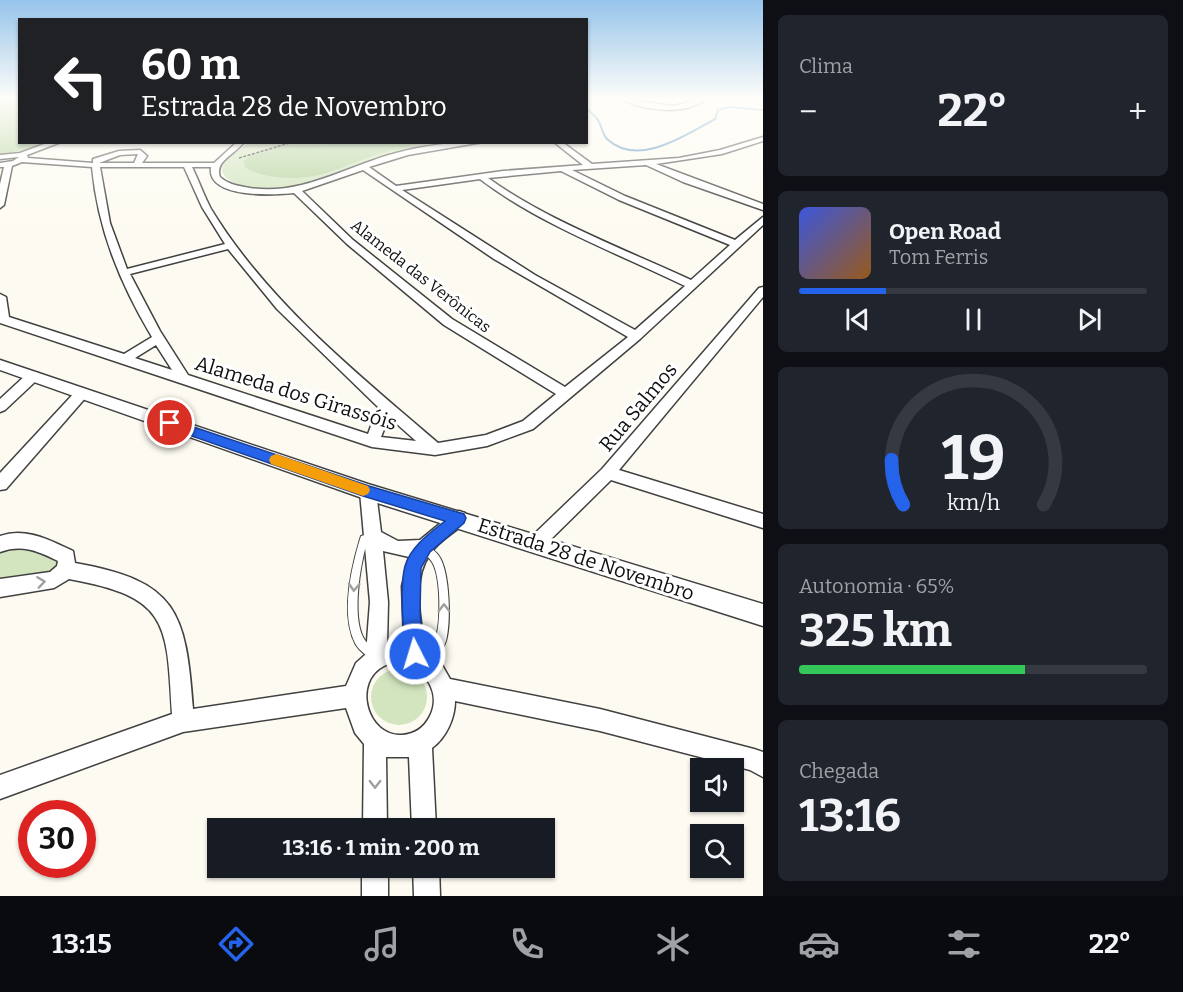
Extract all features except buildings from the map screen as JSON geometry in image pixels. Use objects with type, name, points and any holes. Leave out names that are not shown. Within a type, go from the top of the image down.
[{"type":"street","points":[[394,189],[482,176],[590,166],[649,164],[703,156],[757,141]]},
{"type":"street","points":[[0,205],[4,165],[53,144]]},
{"type":"street","points":[[239,144],[216,165],[214,171],[217,179],[228,186],[268,193],[297,191],[406,153],[467,144]]},
{"type":"street","points":[[560,144],[590,166]]},
{"type":"street","points":[[91,165],[119,153],[134,151],[143,154],[136,166]]},
{"type":"street","points":[[0,157],[22,157],[91,165],[216,165]]},
{"type":"street","points":[[649,164],[686,180],[763,207]]},
{"type":"street","points":[[91,165],[114,251],[123,273],[158,338],[185,381]]},
{"type":"street","points":[[187,165],[209,195],[232,245],[279,303],[318,345],[435,449]]},
{"type":"street","points":[[365,168],[520,272],[636,336]]},
{"type":"street","points":[[563,169],[622,198],[736,244]]},
{"type":"street","points":[[482,176],[501,191],[559,222],[692,285]]},
{"type":"street","points":[[209,195],[228,186]]},
{"type":"street","name":"Alameda das Verônicas","points":[[297,191],[341,235],[448,322],[566,394]]},
{"type":"street","name":"Alameda dos Girassóis","points":[[2,319],[127,358],[185,381],[372,441],[435,449],[487,440],[517,431],[536,419],[636,336],[763,220]]},
{"type":"street","points":[[123,273],[232,245]]},
{"type":"street","name":"Rua Salmos","points":[[536,543],[608,473],[763,290]]},
{"type":"street","points":[[0,297],[2,319]]},
{"type":"street","points":[[127,358],[158,338]]},
{"type":"street","name":"Estrada 28 de Novembro","points":[[0,365],[368,492],[459,518],[763,615]]},
{"type":"street","points":[[0,407],[33,376]]},
{"type":"street","points":[[0,484],[82,393]]},
{"type":"street","points":[[372,441],[387,406]]},
{"type":"street","points":[[608,473],[763,521]]},
{"type":"street","points":[[368,492],[379,602],[376,657]]},
{"type":"street","points":[[421,658],[412,613],[413,567],[424,548],[459,518]]},
{"type":"street","points":[[374,537],[393,548],[403,550],[424,548]]},
{"type":"street","points":[[0,544],[10,539],[26,538],[67,557],[66,570],[54,580],[0,588]]},
{"type":"street","points":[[66,570],[128,584],[155,598],[171,622],[179,654],[183,721]]},
{"type":"street","points":[[402,651],[421,658],[437,674],[443,688],[444,704],[441,720],[432,733],[420,743],[405,747],[389,746],[375,739],[363,727],[356,712],[354,696],[358,680],[365,667],[376,657],[389,652],[402,651]]},
{"type":"street","points":[[443,688],[580,715],[671,736],[754,760],[763,765]]},
{"type":"street","points":[[0,787],[183,721],[354,696]]},
{"type":"street","points":[[375,739],[375,818]]},
{"type":"street","points":[[420,743],[424,818]]},
{"type":"street","points":[[375,878],[375,896]]},
{"type":"street","points":[[426,878],[427,896]]},
{"type":"lane","points":[[421,658],[441,640],[445,606],[441,574],[436,559],[424,548]]},
{"type":"path","points":[[235,159],[286,144]]},
{"type":"green space","points":[[0,141],[18,141],[18,144],[47,144],[26,150],[0,154]]},
{"type":"green space","points":[[247,144],[431,144],[386,155],[319,181],[285,189],[249,187],[230,181],[222,172],[228,159]]},
{"type":"green space","points":[[417,144],[372,156],[326,173],[306,177],[273,177],[253,172],[245,167],[244,161],[254,154],[292,146]]},
{"type":"green space","points":[[21,546],[57,561],[53,572],[0,580],[0,552]]},
{"type":"green space","points":[[393,669],[405,669],[415,673],[423,681],[427,697],[423,713],[415,721],[405,725],[393,725],[383,721],[375,713],[371,703],[371,691],[375,681],[383,673]]},
{"type":"waterway","points":[[610,141],[619,147],[633,150],[647,150],[674,141]]},
{"type":"slow traffic","points":[[276,460],[363,490]]},
{"type":"route","points":[[170,423],[368,492],[459,518],[424,548],[413,567],[411,590],[415,654]]}]
